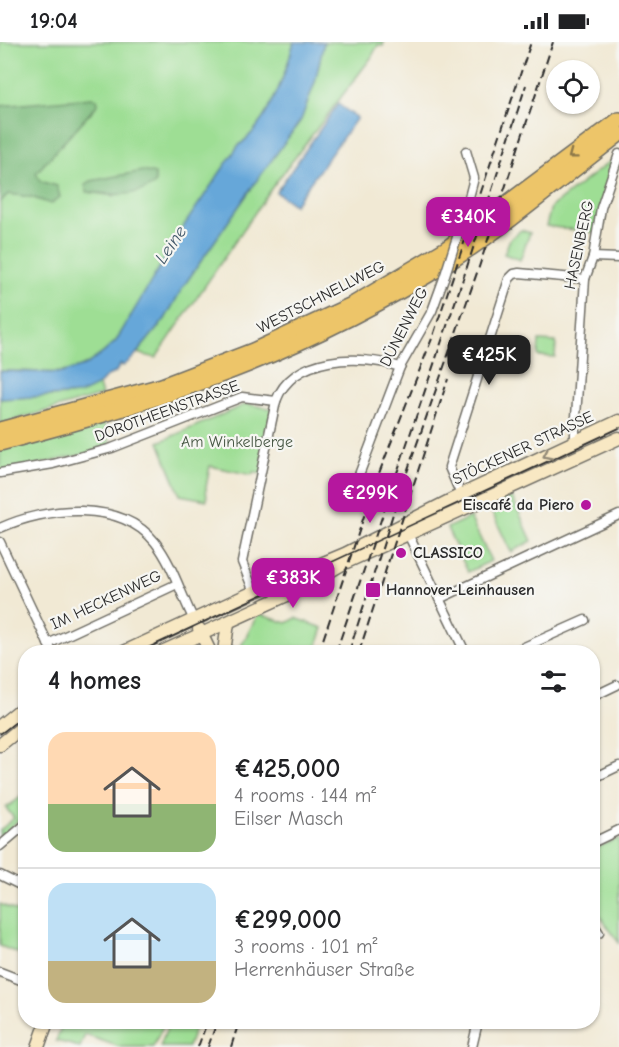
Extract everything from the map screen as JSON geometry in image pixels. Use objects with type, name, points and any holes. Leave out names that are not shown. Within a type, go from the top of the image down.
[{"type":"highway","name":"WESTSCHNELLWEG","points":[[0,430],[120,399],[193,375],[254,351],[354,304],[446,249],[619,120]]},
{"type":"highway","name":"WESTSCHNELLWEG","points":[[0,443],[167,396],[309,339],[369,309],[455,258],[619,134]]},
{"type":"street","name":"DÜNENWEG","points":[[357,480],[400,367],[432,311],[444,278],[474,178],[466,151]]},
{"type":"street","name":"HASENBERG","points":[[576,417],[585,279],[593,256],[601,208],[619,154]]},
{"type":"street","points":[[593,256],[619,258]]},
{"type":"street","points":[[460,495],[449,471],[450,463],[509,279],[514,274],[585,279]]},
{"type":"street","points":[[254,592],[242,562],[276,401],[284,384],[294,375],[324,363],[350,361],[400,367]]},
{"type":"street","name":"DOROTHEENSTRASSE","points":[[0,473],[53,464],[112,448],[242,397],[276,401]]},
{"type":"street","name":"STÖCKENER STRASSE","points":[[139,645],[254,592],[330,561],[575,436],[619,421]]},
{"type":"street","name":"STÖCKENER STRASSE","points":[[177,645],[298,590],[342,564],[619,438]]},
{"type":"street","points":[[0,528],[25,520],[73,512],[118,516],[143,531],[154,542],[206,645]]},
{"type":"street","points":[[439,599],[619,515]]},
{"type":"street","points":[[408,534],[462,645]]},
{"type":"street","points":[[0,542],[49,645]]},
{"type":"street","name":"IM HECKENWEG","points":[[56,645],[177,584]]},
{"type":"street","points":[[529,645],[585,620]]},
{"type":"street","points":[[225,645],[228,623]]},
{"type":"street","points":[[600,693],[617,685]]},
{"type":"street","points":[[0,726],[18,711]]},
{"type":"street","points":[[0,745],[18,730]]},
{"type":"street","points":[[600,775],[619,766]]},
{"type":"street","points":[[600,839],[619,830]]},
{"type":"street","points":[[0,846],[18,831]]},
{"type":"street","points":[[0,875],[18,884]]},
{"type":"street","points":[[0,972],[18,979]]},
{"type":"street","points":[[38,1047],[44,1029]]},
{"type":"street","points":[[471,1047],[476,1029]]},
{"type":"green space","points":[[0,42],[294,42],[286,70],[267,113],[249,137],[238,146],[116,341],[87,364],[62,372],[0,371],[0,202],[8,194],[31,197],[51,204],[36,173],[98,104],[97,99],[0,106]],"holes":[[[100,180],[114,196],[87,192],[91,181]]]},
{"type":"green space","points":[[324,42],[384,42],[383,46],[378,45],[371,58],[273,186],[156,358],[137,353],[165,319],[183,287],[301,120],[315,82]]},
{"type":"green space","points":[[97,99],[98,104],[36,173],[40,181],[57,186],[60,197],[51,204],[31,197],[8,194],[0,202],[0,106]]},
{"type":"green space","points":[[617,156],[597,233],[546,226],[551,207]]},
{"type":"green space","points":[[143,171],[155,174],[155,184],[139,192],[114,194],[87,192],[85,185],[91,181]]},
{"type":"green space","points":[[521,230],[530,233],[520,260],[504,254],[510,239]]},
{"type":"green space","points":[[539,341],[556,342],[555,357],[538,356]]},
{"type":"green space","points":[[99,385],[102,395],[0,424],[0,399],[70,395]]},
{"type":"green space","name":"Am Winkelberge","points":[[246,404],[274,409],[262,474],[253,472],[252,475],[210,466],[206,487],[207,500],[180,495],[159,442]]},
{"type":"green space","points":[[103,420],[112,448],[0,473],[0,447]]},
{"type":"green space","points":[[512,497],[532,541],[511,552],[489,506]]},
{"type":"green space","points":[[470,517],[491,561],[468,572],[447,528]]},
{"type":"green space","points":[[258,614],[287,623],[296,618],[323,628],[317,645],[242,645]]},
{"type":"green space","points":[[18,799],[18,821],[0,836],[0,830],[14,818],[6,808]]},
{"type":"green space","points":[[619,838],[619,943],[600,916],[600,846]]},
{"type":"green space","points":[[0,904],[18,912],[18,953],[0,946]]},
{"type":"green space","points":[[60,1029],[162,1029],[153,1047],[120,1047],[85,1035],[80,1047],[56,1041]]},
{"type":"green space","points":[[166,1029],[194,1029],[188,1047],[160,1047]]},
{"type":"water","points":[[294,42],[324,42],[315,82],[301,120],[183,287],[165,319],[133,358],[123,366],[121,364],[115,373],[107,376],[99,385],[80,394],[0,399],[0,371],[61,373],[84,366],[116,341],[185,224],[238,146],[249,137],[267,112],[286,70]]},
{"type":"water","points":[[338,104],[357,118],[294,205],[276,192]]},
{"type":"tram line","points":[[154,645],[619,428]]},
{"type":"tram line","points":[[0,734],[18,720]]},
{"type":"railway","points":[[321,645],[374,486],[433,336],[531,42]]},
{"type":"railway","points":[[351,645],[399,495],[479,267],[553,42]]},
{"type":"railway","points":[[338,645],[465,273],[526,85]]},
{"type":"railway","points":[[361,645],[448,379]]},
{"type":"railway","points":[[198,1047],[204,1029]]},
{"type":"railway","points":[[208,1047],[214,1029]]},
{"type":"railway","points":[[231,1047],[237,1029]]},
{"type":"place","name":"Eiscafé da Piero","points":[[586,505]]},
{"type":"place","name":"CLASSICO","points":[[401,553]]},
{"type":"place","name":"Hannover-Leinhausen","points":[[373,590]]},
{"type":"water label","name":"Leine","points":[[171,245]]}]
